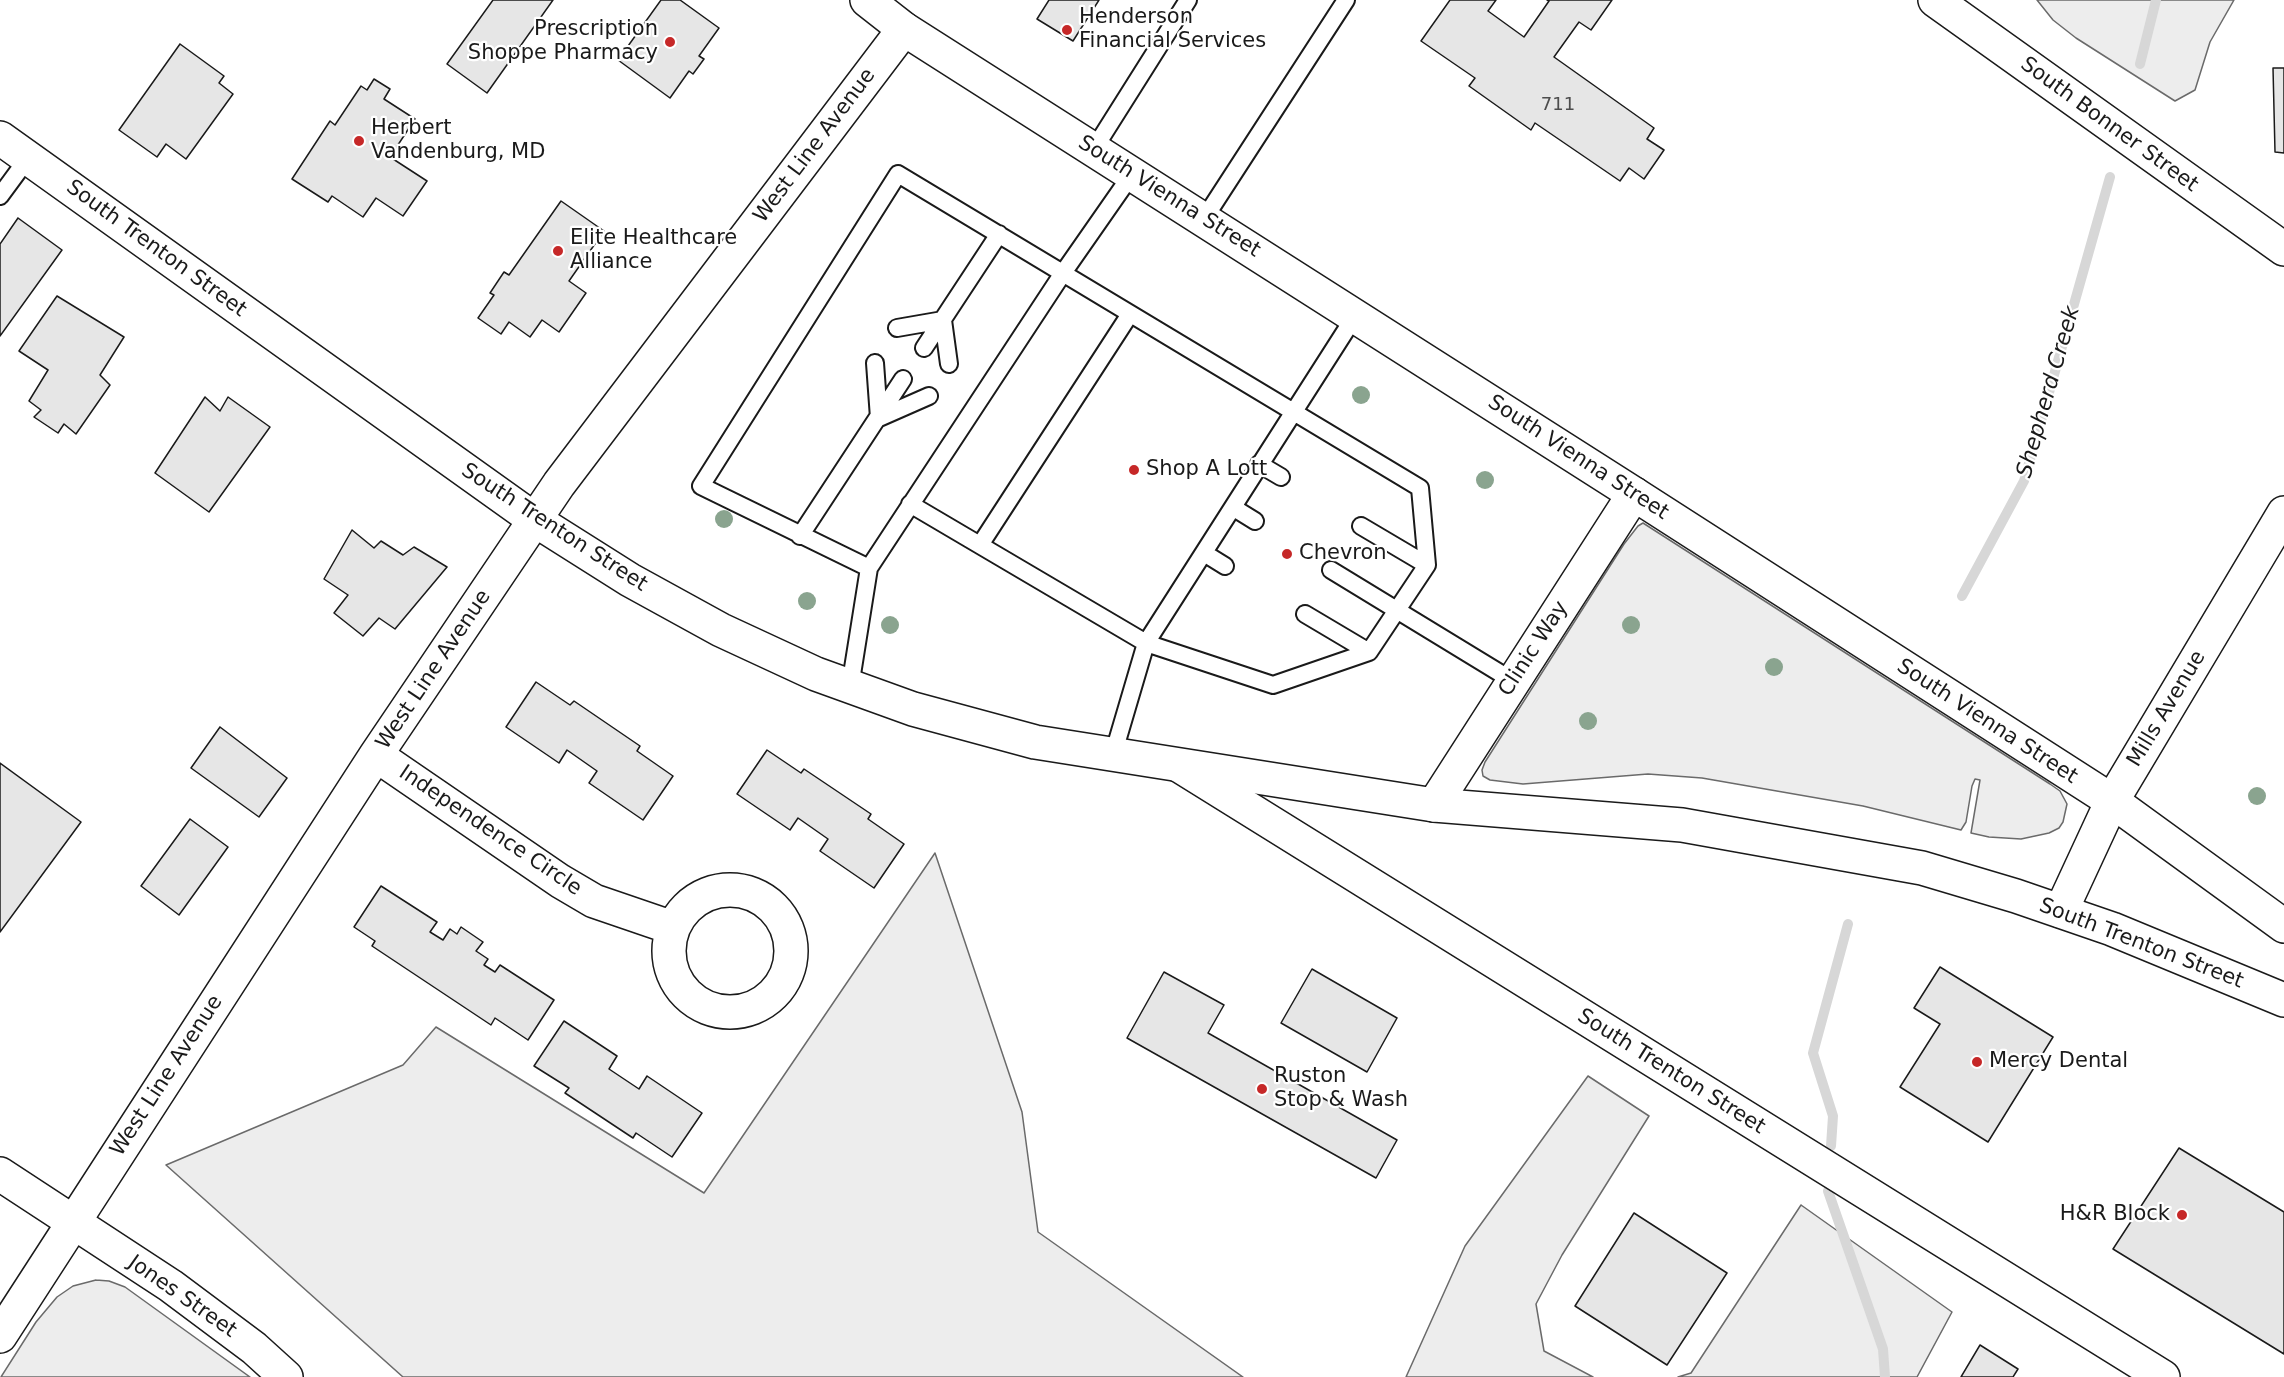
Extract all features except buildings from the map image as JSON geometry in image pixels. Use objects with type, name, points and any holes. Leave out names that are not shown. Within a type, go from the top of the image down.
[{"type":"main road","name":"South Vienna Street","points":[[867,0],[904,29],[2112,801],[2284,926]]},
{"type":"main road","name":"South Bonner Street","points":[[1953,6],[2284,249]]},
{"type":"main road","name":"West Line Avenue","points":[[0,1336],[376,755],[564,477],[904,29]]},
{"type":"main road","name":"South Trenton Street","points":[[0,138],[535,520],[630,580],[721,630],[816,674],[850,687],[913,709],[1035,742],[1434,805],[1682,825],[1922,868],[2112,929],[2284,1000]]},
{"type":"main road","name":"Clinic Way","points":[[1434,805],[1634,494]]},
{"type":"main road","name":"Mills Avenue","points":[[2061,911],[2112,801],[2284,513]]},
{"type":"main road","name":"Independence Circle","points":[[376,755],[594,901],[673,928]]},
{"type":"main road","name":"South Trenton Street","points":[[1180,766],[2163,1377]]},
{"type":"main road","name":"Jones Street","points":[[0,1174],[171,1286],[254,1348],[286,1377]]},
{"type":"lane","points":[[1094,149],[1188,0]]},
{"type":"lane","points":[[1204,219],[1346,0]]},
{"type":"lane","points":[[0,196],[28,158]]},
{"type":"lane","points":[[869,568],[702,486],[898,174],[1420,488],[1427,565],[1369,652],[1273,685],[1146,643],[910,504]]},
{"type":"lane","points":[[850,687],[869,568],[1062,273],[1132,174]]},
{"type":"lane","points":[[924,348],[999,234]]},
{"type":"lane","points":[[980,545],[1130,314]]},
{"type":"lane","points":[[1113,755],[1146,643],[1355,316]]},
{"type":"lane","points":[[897,328],[943,320]]},
{"type":"lane","points":[[943,320],[949,364]]},
{"type":"lane","points":[[875,363],[879,418]]},
{"type":"lane","points":[[800,536],[903,380]]},
{"type":"lane","points":[[879,418],[929,396]]},
{"type":"lane","points":[[1259,464],[1281,477]]},
{"type":"lane","points":[[1234,508],[1255,521]]},
{"type":"lane","points":[[1362,526],[1427,565]]},
{"type":"lane","points":[[1204,553],[1225,566]]},
{"type":"lane","points":[[1331,570],[1513,681]]},
{"type":"lane","points":[[1305,614],[1369,652]]},
{"type":"shaded area","points":[[2037,0],[2234,0],[2210,42],[2195,90],[2175,101],[2076,38],[2053,20]]},
{"type":"shaded area","points":[[1643,523],[2060,791],[2067,804],[2063,822],[2059,828],[2049,833],[2021,839],[1989,837],[1971,833],[1980,780],[1975,779],[1966,822],[1961,830],[1863,806],[1702,778],[1648,774],[1523,784],[1490,780],[1483,776],[1482,770],[1485,762],[1624,544]]},
{"type":"shaded area","points":[[935,853],[1022,1112],[1038,1232],[1243,1377],[403,1377],[166,1165],[403,1065],[436,1027],[704,1193]]},
{"type":"shaded area","points":[[1588,1076],[1649,1116],[1562,1255],[1536,1304],[1544,1351],[1593,1377],[1406,1377],[1465,1246]]},
{"type":"shaded area","points":[[1801,1205],[1952,1312],[1917,1377],[1678,1377],[1691,1373]]},
{"type":"shaded area","points":[[96,1280],[109,1281],[125,1287],[250,1377],[1,1377],[36,1322],[57,1297],[73,1286]]},
{"type":"waterway","name":"Shepherd Creek","points":[[2140,64],[2156,0]]},
{"type":"waterway","name":"Shepherd Creek","points":[[1962,596],[2024,481],[2110,177]]},
{"type":"waterway","name":"Shepherd Creek","points":[[1831,1146],[1833,1116],[1813,1053],[1848,924]]},
{"type":"waterway","name":"Shepherd Creek","points":[[1828,1191],[1883,1349],[1885,1377]]},
{"type":"place","name":"Henderson Financial Services","points":[[1067,30]]},
{"type":"place","name":"Prescription Shoppe Pharmacy","points":[[670,42]]},
{"type":"place","name":"Herbert Vandenburg, MD","points":[[359,141]]},
{"type":"place","name":"Elite Healthcare Alliance","points":[[558,251]]},
{"type":"place","name":"Shop A Lott","points":[[1134,470]]},
{"type":"place","name":"Chevron","points":[[1287,554]]},
{"type":"place","name":"Mercy Dental","points":[[1977,1062]]},
{"type":"place","name":"Ruston Stop & Wash","points":[[1262,1089]]},
{"type":"place","name":"H&R Block","points":[[2182,1215]]}]
